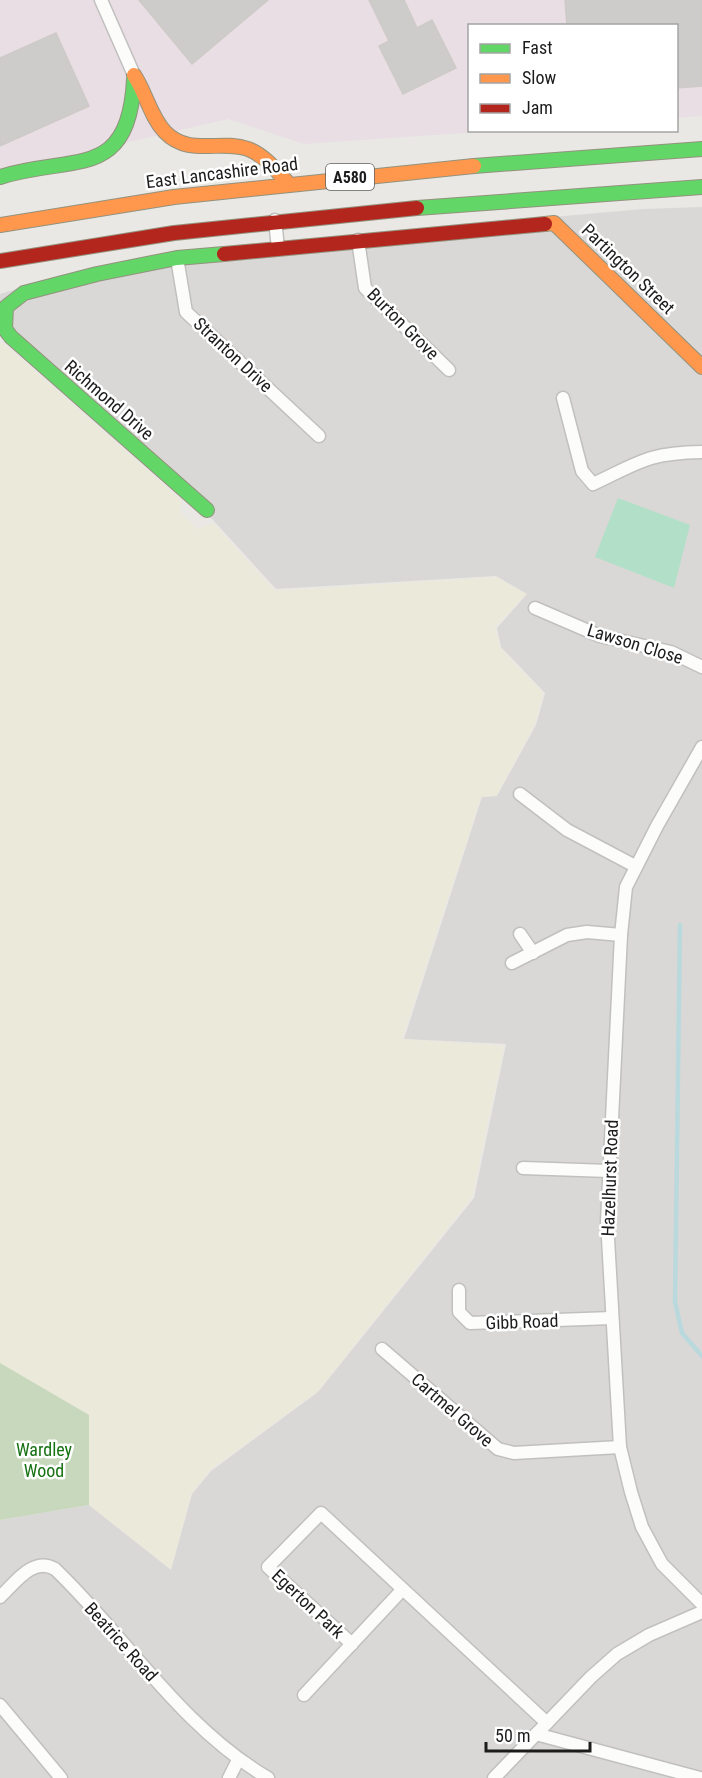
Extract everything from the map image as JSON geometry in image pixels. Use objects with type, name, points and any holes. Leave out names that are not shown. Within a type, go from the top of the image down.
[{"type":"main road","points":[[0,177],[90,161],[107,152],[118,141],[131,119],[134,105],[134,75]]},
{"type":"main road","points":[[134,75],[141,84],[156,120],[172,138],[193,146],[226,145],[247,148],[265,159],[287,182]]},
{"type":"main road","name":"East Lancashire Road","points":[[0,225],[132,202],[287,182],[702,149]]},
{"type":"main road","name":"A580","points":[[0,261],[275,219],[702,187]]},
{"type":"main road","name":"Partington Street","points":[[358,240],[555,223],[702,366]]},
{"type":"main road","points":[[177,258],[358,240]]},
{"type":"main road","name":"A580","points":[[0,266],[50,252]]},
{"type":"main road","name":"Richmond Drive","points":[[177,258],[97,274],[24,293],[6,307],[5,328],[11,337],[207,510]]},
{"type":"street","points":[[102,0],[134,75]]},
{"type":"street","points":[[275,219],[278,248]]},
{"type":"street","name":"Burton Grove","points":[[358,240],[365,288],[449,370]]},
{"type":"street","name":"Stranton Drive","points":[[177,258],[186,312],[319,436]]},
{"type":"street","points":[[563,398],[578,424],[582,471],[593,484],[642,459],[665,453],[702,452]]},
{"type":"street","name":"Lawson Close","points":[[535,608],[600,636],[671,652],[702,667]]},
{"type":"street","name":"Hazelhurst Road","points":[[702,747],[698,761],[635,866],[626,887],[621,935],[607,1221],[620,1447],[642,1527],[662,1564],[702,1604]]},
{"type":"street","points":[[520,794],[567,830],[635,866]]},
{"type":"street","points":[[512,963],[567,934],[587,932],[621,935]]},
{"type":"street","points":[[520,934],[533,953]]},
{"type":"street","points":[[523,1168],[609,1171]]},
{"type":"street","name":"Gibb Road","points":[[459,1290],[459,1311],[470,1323],[612,1318]]},
{"type":"street","name":"Cartmel Grove","points":[[382,1349],[391,1364],[498,1449],[514,1453],[620,1447]]},
{"type":"street","name":"Egerton Park","points":[[352,1644],[268,1567],[321,1514],[547,1722]]},
{"type":"street","name":"Beatrice Road","points":[[0,1597],[33,1566],[46,1565],[55,1569],[177,1705],[238,1760],[268,1778]]},
{"type":"street","name":"Egerton Park","points":[[304,1695],[402,1590]]},
{"type":"street","points":[[494,1778],[617,1653],[649,1635],[702,1612]]},
{"type":"street","points":[[0,1705],[61,1778]]},
{"type":"street","points":[[536,1734],[700,1778]]},
{"type":"street","points":[[228,1778],[238,1760]]},
{"type":"shaded area","points":[[0,0],[702,0],[702,116],[678,118],[678,24],[468,24],[468,132],[478,132],[304,144],[228,119],[0,172]]},
{"type":"shaded area","points":[[702,207],[702,1778],[0,1778],[0,1520],[89,1505],[171,1570],[192,1494],[211,1471],[318,1392],[474,1198],[506,1044],[404,1039],[482,797],[497,796],[536,725],[545,693],[501,647],[497,628],[527,594],[496,576],[276,589],[213,520],[0,332],[0,294],[61,275],[293,240],[643,209]]},
{"type":"shaded area","points":[[3,343],[181,500],[180,513],[198,529],[213,523],[275,591],[496,577],[526,594],[495,627],[500,648],[543,693],[535,724],[496,796],[481,797],[402,1039],[504,1046],[472,1197],[318,1391],[210,1470],[191,1494],[171,1569],[89,1505],[89,1415],[0,1363],[0,344]]},
{"type":"green space","points":[[618,498],[690,525],[674,588],[595,557]]},
{"type":"green space","name":"Wardley Wood","points":[[0,1363],[89,1415],[89,1505],[0,1520]]},
{"type":"building","points":[[139,0],[268,0],[192,64]]},
{"type":"building","points":[[369,0],[404,0],[417,28],[432,20],[456,68],[403,94],[379,46],[389,41]]},
{"type":"building","points":[[565,0],[702,0],[702,86],[678,88],[678,24],[567,24]]},
{"type":"building","points":[[56,33],[89,106],[0,146],[0,58]]},
{"type":"waterway","points":[[680,925],[675,1302],[682,1333],[702,1356]]},
{"type":"traffic: fast","points":[[0,177],[73,163],[92,158],[109,149],[121,135],[130,112],[134,79]]},
{"type":"traffic: fast","points":[[474,166],[702,149]]},
{"type":"traffic: fast","points":[[417,208],[702,187]]},
{"type":"traffic: fast","points":[[207,510],[11,337],[5,329],[6,307],[24,293],[97,274],[177,258],[224,254]]},
{"type":"traffic: slow","points":[[134,75],[160,126],[174,139],[194,146],[237,146],[248,149],[264,159],[287,182]]},
{"type":"traffic: slow","points":[[0,225],[174,197],[474,166]]},
{"type":"traffic: slow","points":[[545,224],[554,223],[702,367]]},
{"type":"traffic: jam","points":[[0,261],[174,233],[417,208]]},
{"type":"traffic: jam","points":[[224,254],[545,224]]}]
